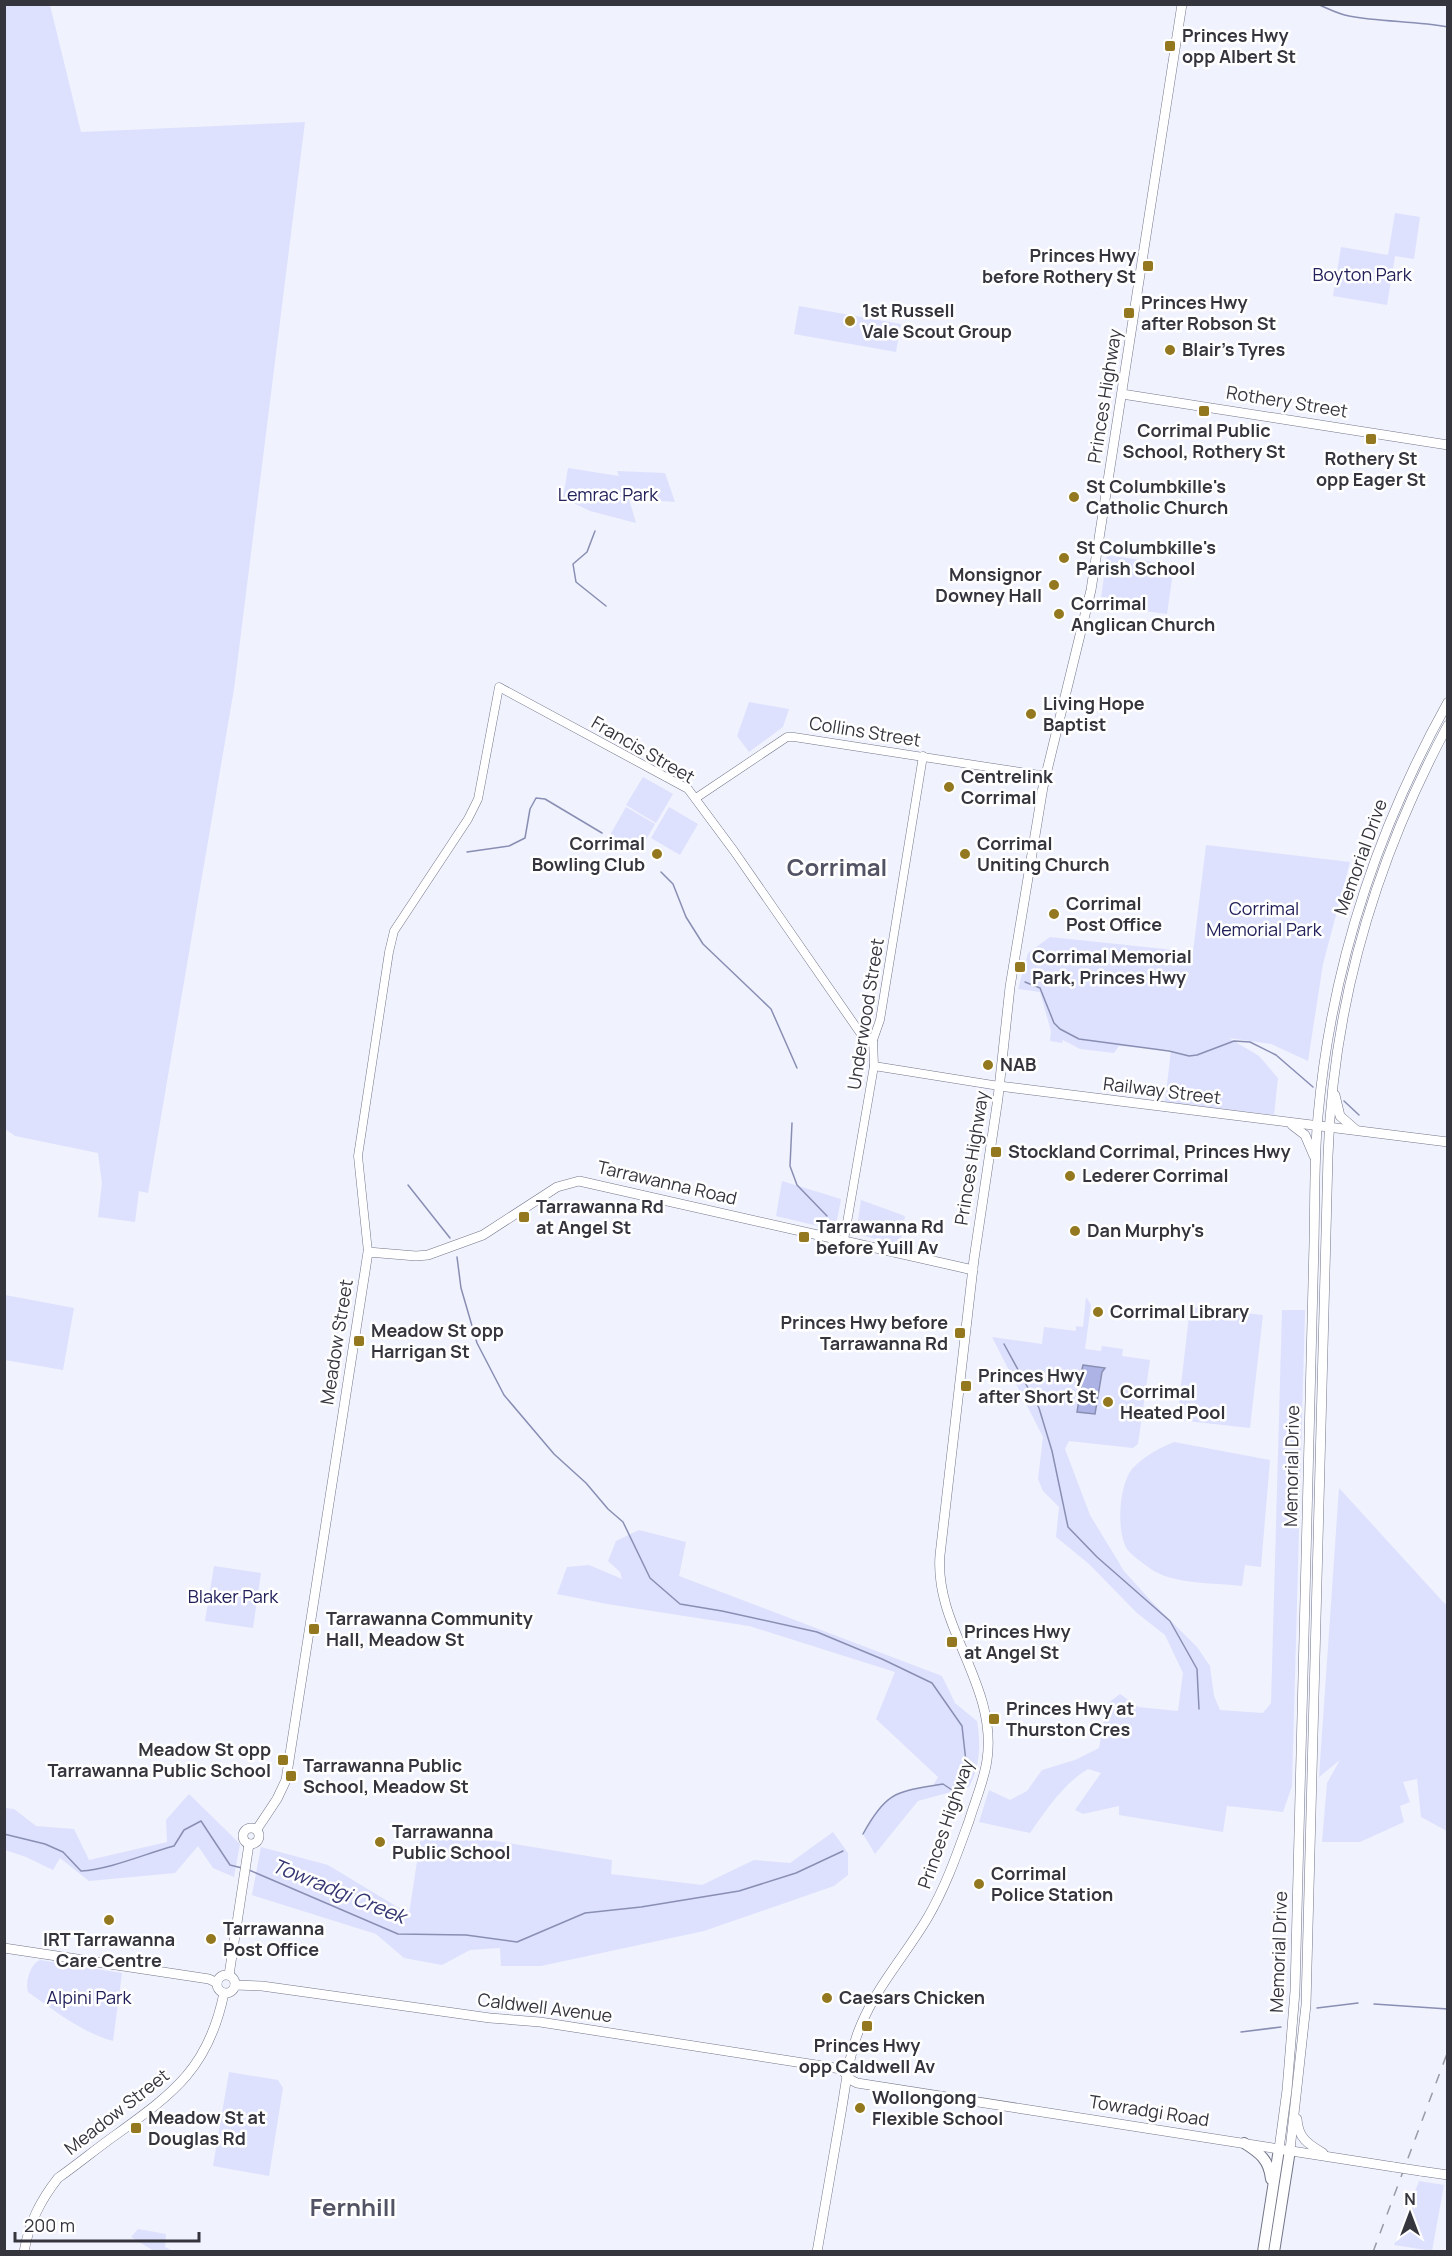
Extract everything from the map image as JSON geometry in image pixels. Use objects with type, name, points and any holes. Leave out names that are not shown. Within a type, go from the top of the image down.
[{"type":"highway","points":[[1244,2143],[1259,2153],[1268,2163],[1271,2175],[1271,2198]]},
{"type":"highway","name":"Memorial Drive","points":[[1263,2252],[1271,2198],[1284,2149]]},
{"type":"highway","name":"Memorial Drive","points":[[1274,2252],[1284,2149]]},
{"type":"main road","name":"Princes Highway","points":[[817,2252],[847,2075],[858,2034],[866,2015],[928,1918],[950,1876],[987,1760],[988,1732],[984,1704],[945,1601],[939,1567],[973,1270],[999,1086],[1010,987],[1046,776],[1088,606],[1182,4]]},
{"type":"main road","name":"Rothery Street","points":[[1122,394],[1448,446]]},
{"type":"main road","name":"Memorial Drive","points":[[1284,2149],[1296,1980],[1317,1126],[1331,1018],[1358,909],[1391,818],[1418,757],[1448,702]]},
{"type":"main road","name":"Memorial Drive","points":[[1284,2149],[1297,2099],[1307,1982],[1329,1128],[1334,1074],[1350,981],[1369,909],[1408,804],[1448,725]]},
{"type":"main road","points":[[1334,1074],[1336,1101],[1340,1116],[1359,1131]]},
{"type":"main road","name":"Railway Street","points":[[999,1086],[1448,1142]]},
{"type":"main road","points":[[1285,1122],[1298,1128],[1305,1135],[1316,1164]]},
{"type":"main road","name":"Tarrawanna Road","points":[[368,1252],[416,1256],[483,1236],[557,1187],[579,1181],[973,1270]]},
{"type":"main road","name":"Meadow Street","points":[[229,1975],[249,1844],[254,1844],[259,1840],[256,1830],[278,1799],[286,1780],[368,1252]]},
{"type":"main road","points":[[4,1948],[209,1979],[217,1983],[219,1990],[224,1993],[232,1991],[236,1985],[234,1979],[229,1975],[222,1976],[217,1983]]},
{"type":"main road","name":"Caldwell Avenue","points":[[236,1985],[262,1986],[490,2018],[540,2022],[837,2068],[843,2070],[847,2075]]},
{"type":"main road","name":"Meadow Street","points":[[24,2252],[34,2215],[58,2178],[160,2102],[186,2077],[206,2048],[217,2022],[224,1993]]},
{"type":"main road","name":"Towradgi Road","points":[[847,2075],[857,2083],[1448,2175]]},
{"type":"main road","points":[[1297,2099],[1297,2126],[1301,2136],[1309,2145],[1328,2156]]},
{"type":"street","name":"Francis Street","points":[[499,687],[688,789],[862,1037],[873,1040]]},
{"type":"street","name":"Meadow Street","points":[[368,1252],[358,1156],[389,952],[394,931],[468,819],[478,799],[499,687]]},
{"type":"street","name":"Collins Street","points":[[696,798],[787,737],[1046,776]]},
{"type":"street","name":"Underwood Street","points":[[844,1240],[873,1066],[873,1040],[880,1020],[923,756]]},
{"type":"street","name":"Railway Street","points":[[873,1066],[999,1086]]},
{"type":"green space","points":[[4,5],[50,5],[81,132],[305,122],[234,689],[148,1193],[139,1191],[135,1222],[98,1217],[102,1183],[98,1153],[15,1136],[5,1129]]},
{"type":"green space","name":"Boyton Park","points":[[1395,213],[1420,217],[1414,259],[1395,256],[1387,305],[1333,296],[1341,247],[1388,255]]},
{"type":"green space","points":[[799,306],[901,324],[896,352],[794,334]]},
{"type":"green space","name":"Lemrac Park","points":[[568,468],[619,476],[617,471],[665,473],[675,502],[629,499],[636,523],[590,511],[563,498]]},
{"type":"green space","points":[[1107,555],[1174,565],[1167,614],[1100,605]]},
{"type":"green space","points":[[749,702],[789,709],[783,727],[749,752],[737,736]]},
{"type":"green space","points":[[643,777],[673,794],[656,823],[626,805]]},
{"type":"green space","points":[[626,807],[655,824],[638,854],[609,837]]},
{"type":"green space","points":[[669,807],[698,824],[680,855],[651,838]]},
{"type":"green space","name":"Corrimal Memorial Park","points":[[1206,845],[1350,862],[1323,964],[1308,1061],[1271,1044],[1229,1038],[1259,1056],[1278,1078],[1274,1115],[1165,1102],[1171,1050],[1119,1046],[1114,1053],[1080,1049],[1063,1040],[1062,1043],[1050,1041],[1051,1031],[1040,992],[1018,989],[1028,953],[1050,937],[1193,952]]},
{"type":"green space","points":[[782,1181],[841,1199],[835,1230],[776,1216]]},
{"type":"green space","points":[[861,1200],[905,1216],[900,1245],[856,1234]]},
{"type":"green space","points":[[5,1295],[74,1308],[63,1370],[5,1360]]},
{"type":"green space","points":[[1086,1297],[1091,1305],[1085,1349],[1101,1351],[1102,1346],[1123,1349],[1122,1356],[1150,1360],[1138,1444],[1133,1448],[1069,1441],[1065,1449],[1090,1515],[1124,1571],[1197,1647],[1210,1666],[1214,1696],[1220,1710],[1263,1713],[1271,1703],[1282,1310],[1305,1310],[1292,1786],[1283,1812],[1227,1806],[1223,1832],[1119,1815],[1119,1806],[1083,1814],[1075,1810],[1101,1773],[1088,1769],[1063,1790],[1030,1833],[979,1822],[989,1790],[1010,1800],[1027,1791],[1042,1770],[1075,1760],[1099,1748],[1107,1704],[1120,1694],[1138,1707],[1178,1711],[1183,1673],[1165,1635],[1137,1613],[1089,1564],[1056,1537],[1059,1507],[1043,1491],[1038,1479],[1043,1437],[992,1337],[1042,1344],[1044,1327],[1076,1331],[1076,1326],[1083,1327]]},
{"type":"green space","points":[[1190,1307],[1263,1315],[1250,1428],[1177,1420]]},
{"type":"green space","points":[[1174,1442],[1270,1460],[1261,1567],[1245,1565],[1242,1586],[1186,1581],[1165,1576],[1145,1565],[1127,1549],[1120,1520],[1124,1486],[1128,1476],[1132,1469],[1146,1457]]},
{"type":"green space","points":[[1339,1488],[1447,1604],[1447,1831],[1421,1817],[1417,1779],[1403,1782],[1410,1802],[1400,1806],[1404,1822],[1360,1842],[1322,1842],[1327,1783],[1340,1760],[1319,1777]]},
{"type":"green space","points":[[639,1530],[686,1542],[679,1576],[942,1676],[955,1703],[977,1721],[979,1755],[969,1787],[918,1801],[875,1854],[863,1834],[877,1811],[890,1798],[898,1794],[933,1786],[938,1777],[876,1719],[895,1672],[749,1626],[557,1594],[567,1567],[589,1565],[622,1579],[620,1572],[608,1561],[616,1541]]},
{"type":"green space","name":"Blaker Park","points":[[214,1566],[261,1573],[253,1628],[205,1621]]},
{"type":"green space","points":[[189,1794],[240,1844],[234,1877],[213,1868],[198,1846],[175,1873],[89,1881],[60,1858],[53,1870],[5,1850],[5,1808],[14,1809],[36,1826],[74,1829],[89,1860],[167,1842],[166,1820]]},
{"type":"green space","points":[[422,1829],[612,1860],[611,1874],[702,1885],[754,1860],[790,1863],[833,1832],[848,1853],[848,1875],[834,1886],[704,1931],[541,1966],[501,1966],[500,1948],[470,1950],[442,1965],[404,1958],[376,1934],[252,1895],[261,1847],[328,1865],[409,1914]]},
{"type":"green space","name":"Alpini Park","points":[[40,1960],[122,1973],[113,2041],[79,2027],[28,1992],[29,1974],[33,1965]]},
{"type":"green space","points":[[229,2072],[278,2080],[283,2088],[269,2176],[213,2166]]},
{"type":"green space","points":[[1419,2181],[1444,2185],[1432,2251],[1394,2245]]},
{"type":"green space","points":[[138,2229],[166,2234],[165,2247],[173,2251],[154,2251],[131,2237]]},
{"type":"water","points":[[1083,1365],[1105,1368],[1102,1372],[1095,1414],[1077,1412]]},
{"type":"waterway","points":[[1317,4],[1349,16],[1448,27]]},
{"type":"waterway","points":[[595,531],[587,552],[573,564],[576,582],[606,606]]},
{"type":"waterway","points":[[467,852],[509,846],[525,838],[530,809],[536,798],[545,799],[602,833]]},
{"type":"waterway","points":[[661,872],[673,884],[686,917],[703,944],[771,1009],[797,1068]]},
{"type":"waterway","points":[[1025,982],[1040,988],[1054,1023],[1060,1029],[1079,1039],[1169,1051],[1189,1056],[1234,1041],[1250,1042],[1276,1055],[1313,1087]]},
{"type":"waterway","points":[[1344,1101],[1359,1115]]},
{"type":"waterway","points":[[792,1123],[790,1166],[797,1185],[827,1216]]},
{"type":"waterway","points":[[408,1185],[450,1238]]},
{"type":"waterway","points":[[457,1257],[461,1288],[477,1343],[504,1395],[554,1454],[586,1483],[608,1509],[623,1522],[650,1578],[680,1604],[817,1632],[932,1683],[962,1726],[966,1762],[952,1790]]},
{"type":"waterway","points":[[1004,1344],[1039,1408],[1052,1451],[1068,1527],[1097,1557],[1170,1621],[1197,1669],[1199,1709]]},
{"type":"waterway","name":"Towradgi Creek","points":[[863,1834],[879,1809],[895,1796],[914,1789],[943,1784],[952,1790],[956,1789]]},
{"type":"waterway","name":"Towradgi Creek","points":[[4,1834],[45,1844],[63,1852],[81,1871],[116,1864],[174,1846],[184,1830],[201,1821],[230,1865],[242,1868]]},
{"type":"waterway","name":"Towradgi Creek","points":[[249,1870],[398,1934],[466,1935],[517,1942],[585,1913],[641,1907],[739,1891],[796,1873],[843,1851]]},
{"type":"waterway","points":[[1317,2008],[1358,2003]]},
{"type":"waterway","points":[[1374,2004],[1448,2009]]},
{"type":"waterway","points":[[1241,2032],[1281,2027]]},
{"type":"railway","points":[[1373,2252],[1448,2051]]},
{"type":"place","name":"Princes Hwy opp Albert St","points":[[1170,46]]},
{"type":"place","name":"Princes Hwy before Rothery St","points":[[1148,266]]},
{"type":"place","name":"Princes Hwy after Robson St","points":[[1129,313]]},
{"type":"place","name":"1st Russell Vale Scout Group","points":[[850,321]]},
{"type":"place","name":"Blair's Tyres","points":[[1170,350]]},
{"type":"place","name":"Corrimal Public School, Rothery St","points":[[1204,411]]},
{"type":"place","name":"Rothery St opp Eager St","points":[[1371,439]]},
{"type":"place","name":"St Columbkille's Catholic Church","points":[[1074,497]]},
{"type":"place","name":"St Columbkille's Parish School","points":[[1064,558]]},
{"type":"place","name":"Monsignor Downey Hall","points":[[1054,585]]},
{"type":"place","name":"Corrimal Anglican Church","points":[[1059,614]]},
{"type":"place","name":"Living Hope Baptist","points":[[1031,714]]},
{"type":"place","name":"Centrelink Corrimal","points":[[949,787]]},
{"type":"place","name":"Corrimal Bowling Club","points":[[657,854]]},
{"type":"place","name":"Corrimal Uniting Church","points":[[965,854]]},
{"type":"place","name":"Corrimal Post Office","points":[[1054,914]]},
{"type":"place","name":"Corrimal Memorial Park, Princes Hwy","points":[[1020,967]]},
{"type":"place","name":"NAB","points":[[988,1065]]},
{"type":"place","name":"Stockland Corrimal, Princes Hwy","points":[[996,1152]]},
{"type":"place","name":"Lederer Corrimal","points":[[1070,1176]]},
{"type":"place","name":"Tarrawanna Rd at Angel St","points":[[524,1217]]},
{"type":"place","name":"Dan Murphy's","points":[[1075,1231]]},
{"type":"place","name":"Tarrawanna Rd before Yuill Av","points":[[804,1237]]},
{"type":"place","name":"Corrimal Library","points":[[1098,1312]]},
{"type":"place","name":"Princes Hwy before Tarrawanna Rd","points":[[960,1333]]},
{"type":"place","name":"Meadow St opp Harrigan St","points":[[359,1341]]},
{"type":"place","name":"Princes Hwy after Short St","points":[[966,1386]]},
{"type":"place","name":"Corrimal Heated Pool","points":[[1108,1402]]},
{"type":"place","name":"Tarrawanna Community Hall, Meadow St","points":[[314,1629]]},
{"type":"place","name":"Princes Hwy at Angel St","points":[[952,1642]]},
{"type":"place","name":"Princes Hwy at Thurston Cres","points":[[994,1719]]},
{"type":"place","name":"Meadow St opp Tarrawanna Public School","points":[[283,1760]]},
{"type":"place","name":"Tarrawanna Public School, Meadow St","points":[[291,1776]]},
{"type":"place","name":"Tarrawanna Public School","points":[[380,1842]]},
{"type":"place","name":"Corrimal Police Station","points":[[979,1884]]},
{"type":"place","name":"IRT Tarrawanna Care Centre","points":[[109,1920]]},
{"type":"place","name":"Tarrawanna Post Office","points":[[211,1939]]},
{"type":"place","name":"Caesars Chicken","points":[[827,1998]]},
{"type":"place","name":"Princes Hwy opp Caldwell Av","points":[[867,2026]]},
{"type":"place","name":"Wollongong Flexible School","points":[[860,2108]]},
{"type":"place","name":"Meadow St at Douglas Rd","points":[[136,2128]]},
{"type":"district","name":"Corrimal","points":[[837,868]]},
{"type":"district","name":"Fernhill","points":[[353,2208]]}]
